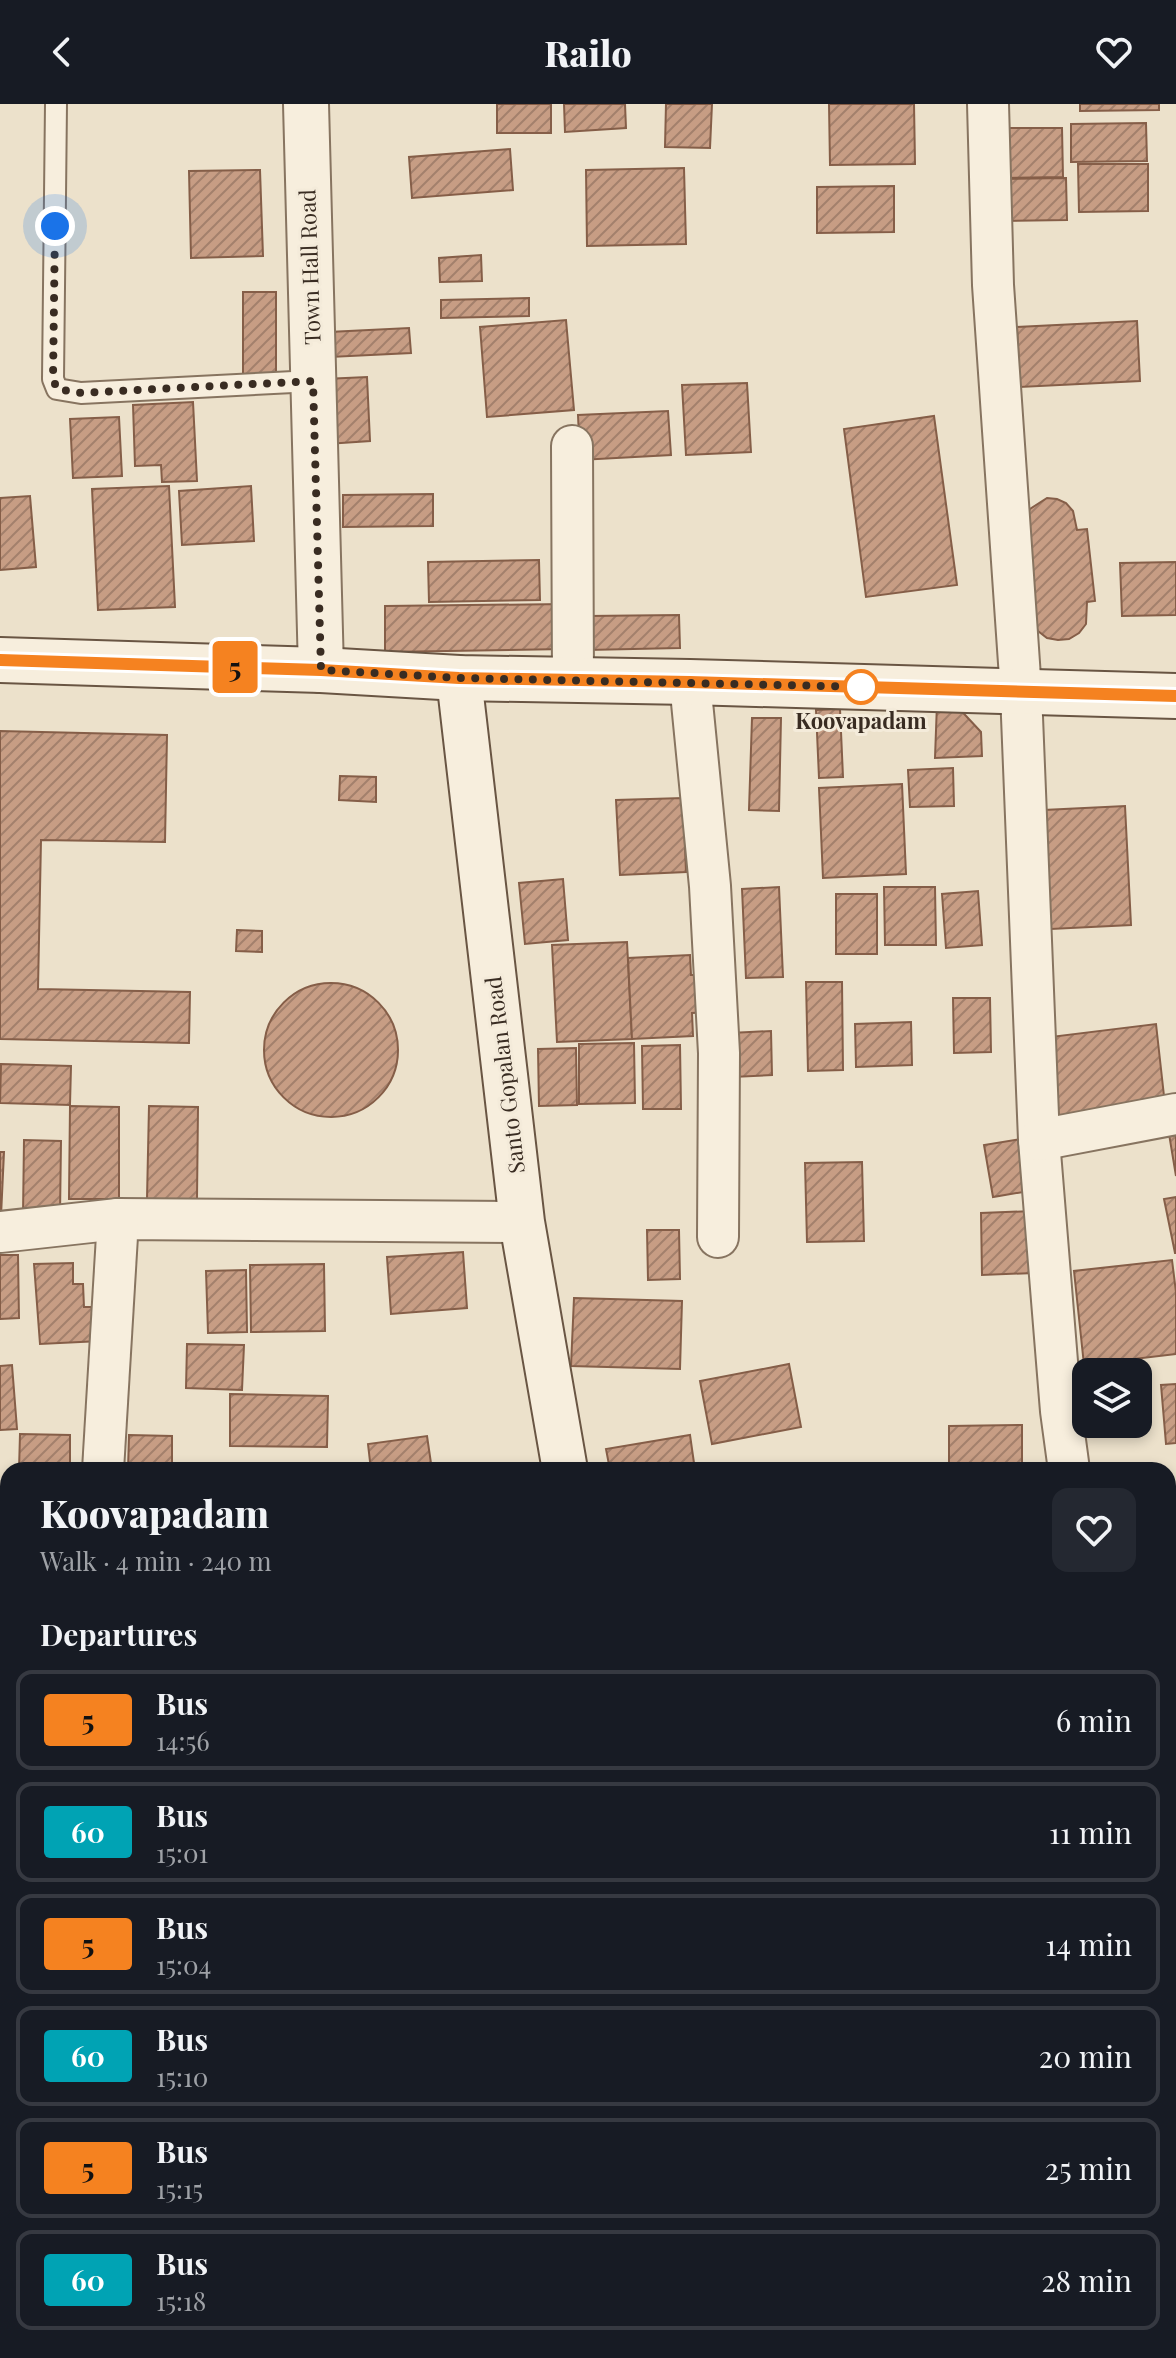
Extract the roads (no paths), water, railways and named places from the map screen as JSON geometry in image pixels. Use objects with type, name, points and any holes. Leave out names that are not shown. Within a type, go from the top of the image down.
[{"type":"main road","name":"Town Hall Road","points":[[306,104],[321,670]]},
{"type":"main road","points":[[0,660],[321,670],[459,678],[1176,696]]},
{"type":"main road","name":"Santo Gopalan Road","points":[[459,678],[522,1222],[564,1462]]},
{"type":"street","points":[[988,104],[993,285],[1021,692],[1039,1140],[1068,1462]]},
{"type":"street","points":[[572,446],[573,681]]},
{"type":"street","points":[[690,682],[710,886],[719,1053],[718,1237]]},
{"type":"street","points":[[1039,1140],[1176,1114]]},
{"type":"street","points":[[103,1462],[118,1219]]},
{"type":"street","points":[[0,1232],[118,1219],[522,1222]]},
{"type":"lane","points":[[56,104],[53,379],[57,389],[81,393],[313,381]]},
{"type":"place","name":"Koovapadam","points":[[861,687]]}]
